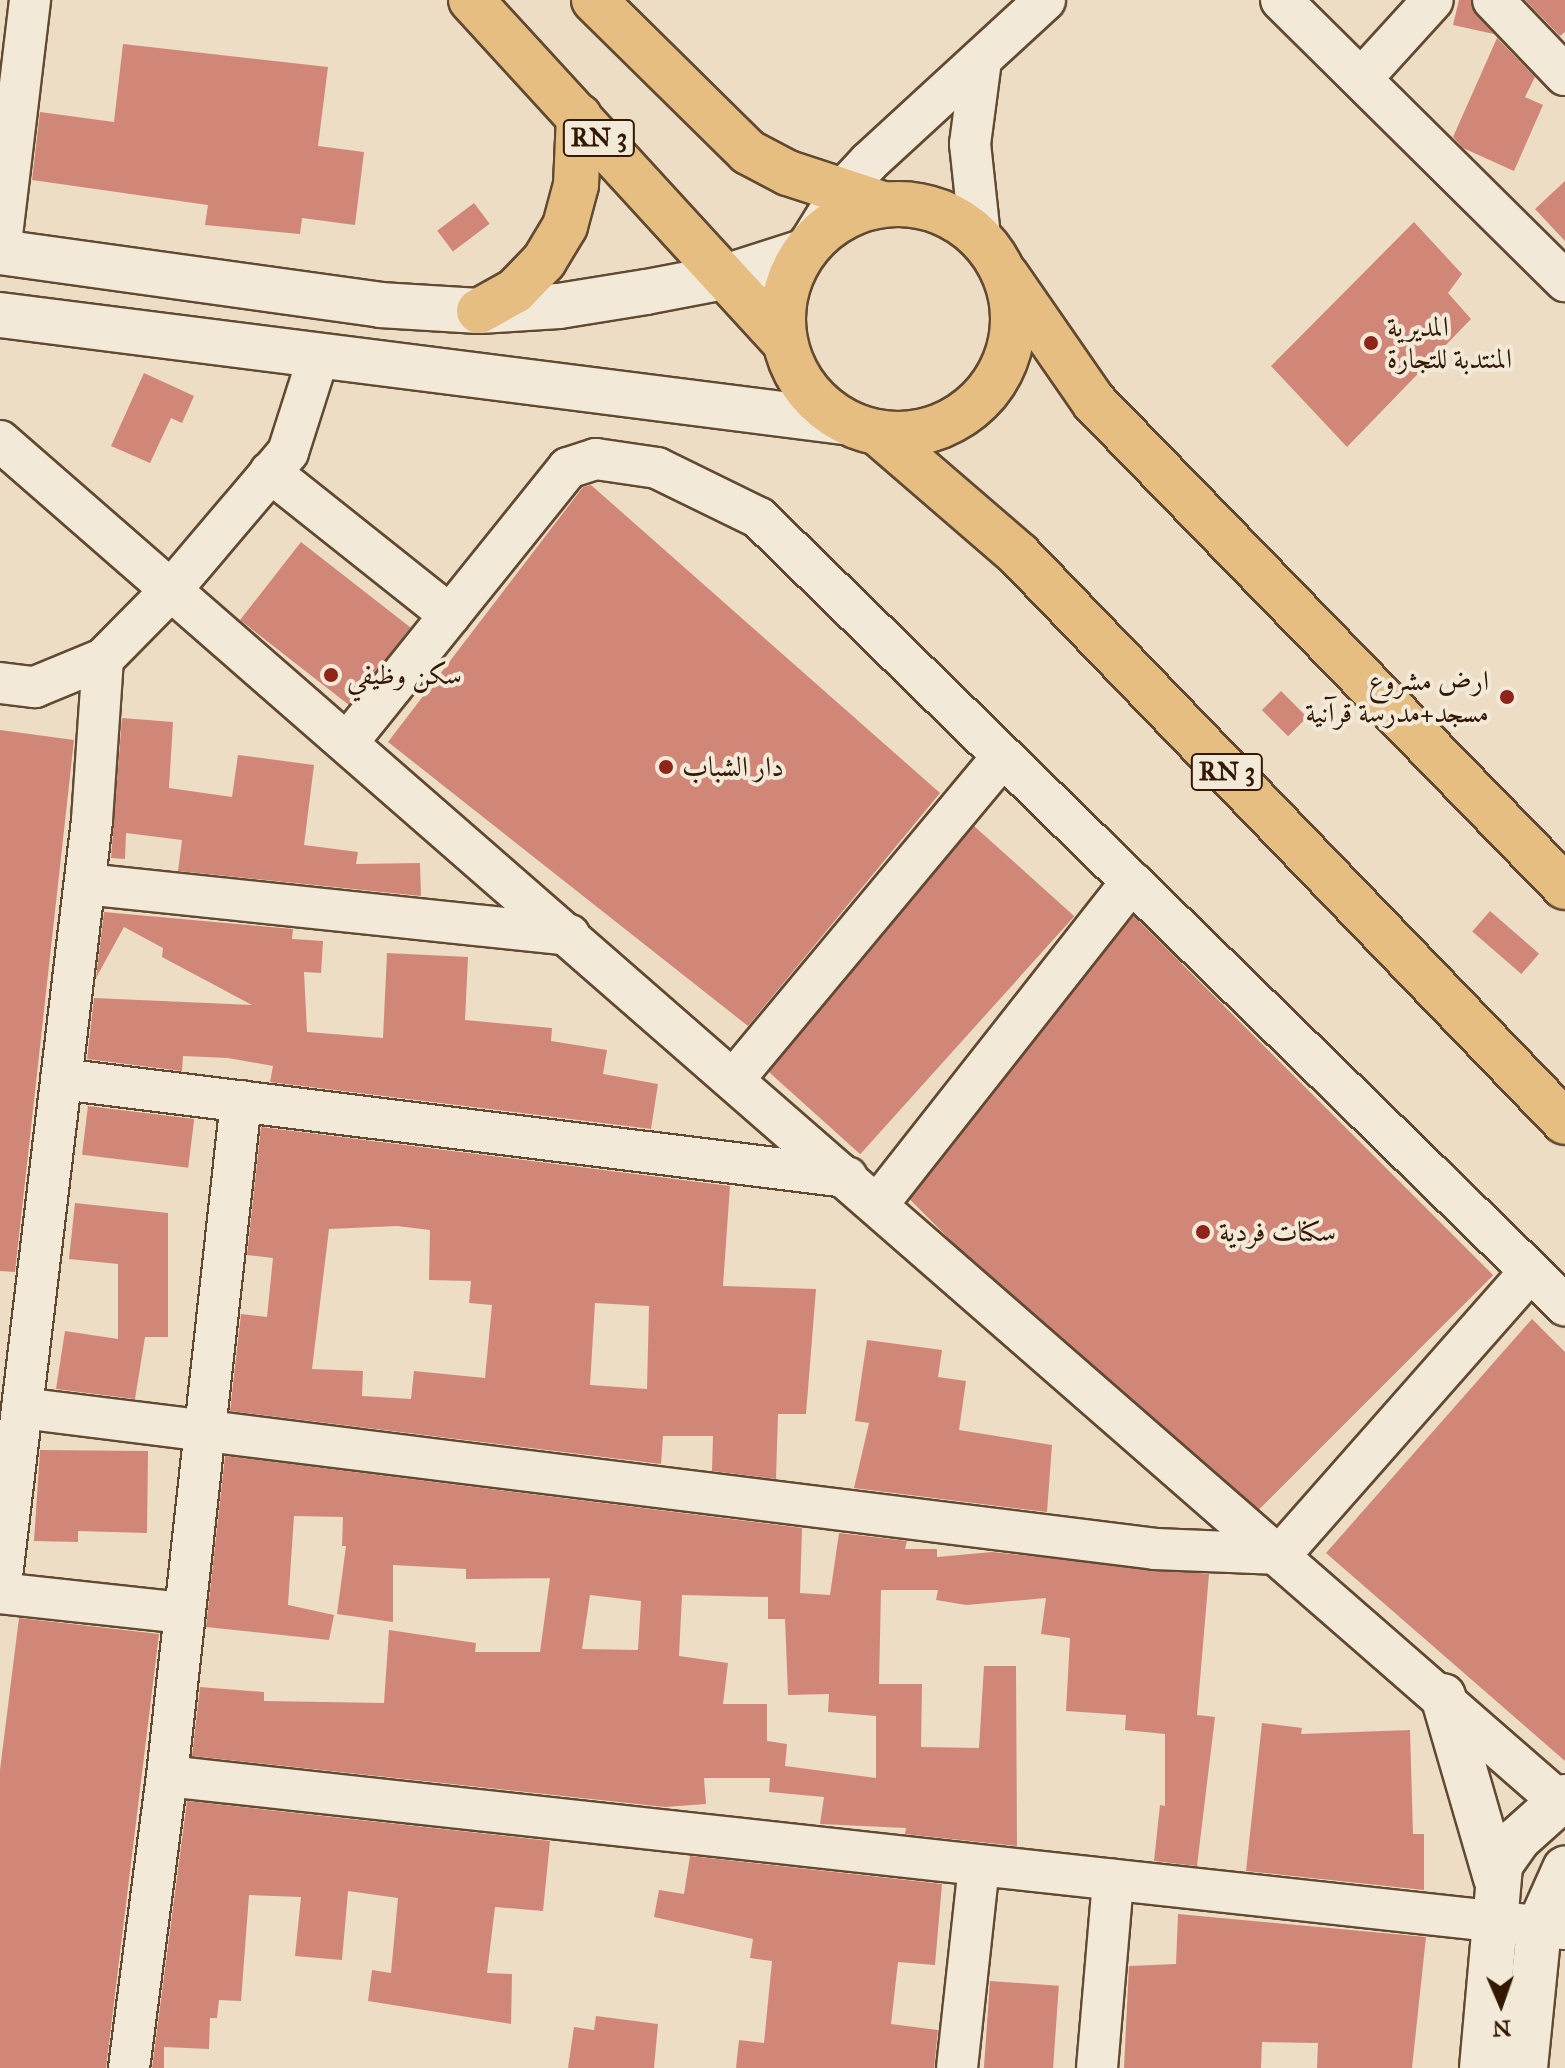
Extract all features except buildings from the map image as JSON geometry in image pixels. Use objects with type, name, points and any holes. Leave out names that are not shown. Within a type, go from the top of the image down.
[{"type":"main road","name":"RN 3","points":[[471,0],[783,340]]},
{"type":"main road","points":[[594,0],[748,152],[788,173],[883,204],[918,205],[952,216],[980,237],[1094,402],[1565,887]]},
{"type":"main road","points":[[479,311],[515,291],[544,261],[565,226],[576,185],[579,116]]},
{"type":"main road","points":[[862,428],[816,402],[795,374],[783,340],[782,310],[788,279],[806,248],[830,224],[883,204]]},
{"type":"main road","points":[[0,252],[380,305],[479,311],[559,306],[725,277],[806,248]]},
{"type":"main road","points":[[0,315],[914,434],[948,424],[977,404],[999,377],[1012,344],[1014,309],[1006,275]]},
{"type":"main road","name":"RN 3","points":[[862,428],[1019,555],[1565,1122]]},
{"type":"main road","points":[[1443,1696],[1496,1878]]},
{"type":"main road","points":[[1482,2068],[1496,1878],[1506,1852],[1563,1802]]},
{"type":"main road","points":[[1525,2068],[1565,1869]]},
{"type":"street","points":[[0,252],[30,0]]},
{"type":"street","points":[[806,248],[842,191],[1045,0]]},
{"type":"street","points":[[1281,0],[1565,281]]},
{"type":"street","points":[[1362,78],[1433,0]]},
{"type":"street","points":[[1493,0],[1565,75]]},
{"type":"street","points":[[980,237],[970,144],[981,60]]},
{"type":"street","points":[[0,683],[35,687],[103,659],[171,590],[288,452],[319,355]]},
{"type":"street","points":[[0,441],[1563,1802]]},
{"type":"street","points":[[347,743],[568,468],[596,459],[657,468],[759,518],[1001,758],[1565,1305]]},
{"type":"street","points":[[270,472],[450,615]]},
{"type":"street","points":[[103,659],[85,884],[0,1593],[183,1613]]},
{"type":"street","points":[[734,1079],[1001,758]]},
{"type":"street","points":[[878,1204],[1131,882]]},
{"type":"street","points":[[85,884],[569,935]]},
{"type":"street","points":[[61,1079],[847,1177]]},
{"type":"street","points":[[129,2068],[167,1776],[241,1101]]},
{"type":"street","points":[[1281,1554],[1529,1273]]},
{"type":"street","points":[[22,1408],[1139,1547],[1281,1554]]},
{"type":"street","points":[[167,1776],[1552,1928]]},
{"type":"street","points":[[957,2068],[979,1866]]},
{"type":"street","points":[[1097,2068],[1113,1880]]},
{"type":"place","name":"المديرية المنتدبة للتجارة","points":[[1371,343]]},
{"type":"place","name":"سكن وظيفي","points":[[331,675]]},
{"type":"place","name":"ارض مشروع مسجد+مدرسة قرآنية","points":[[1507,697]]},
{"type":"place","name":"دار الشباب","points":[[666,767]]},
{"type":"place","name":"سكنات فردية","points":[[1203,1232]]}]
